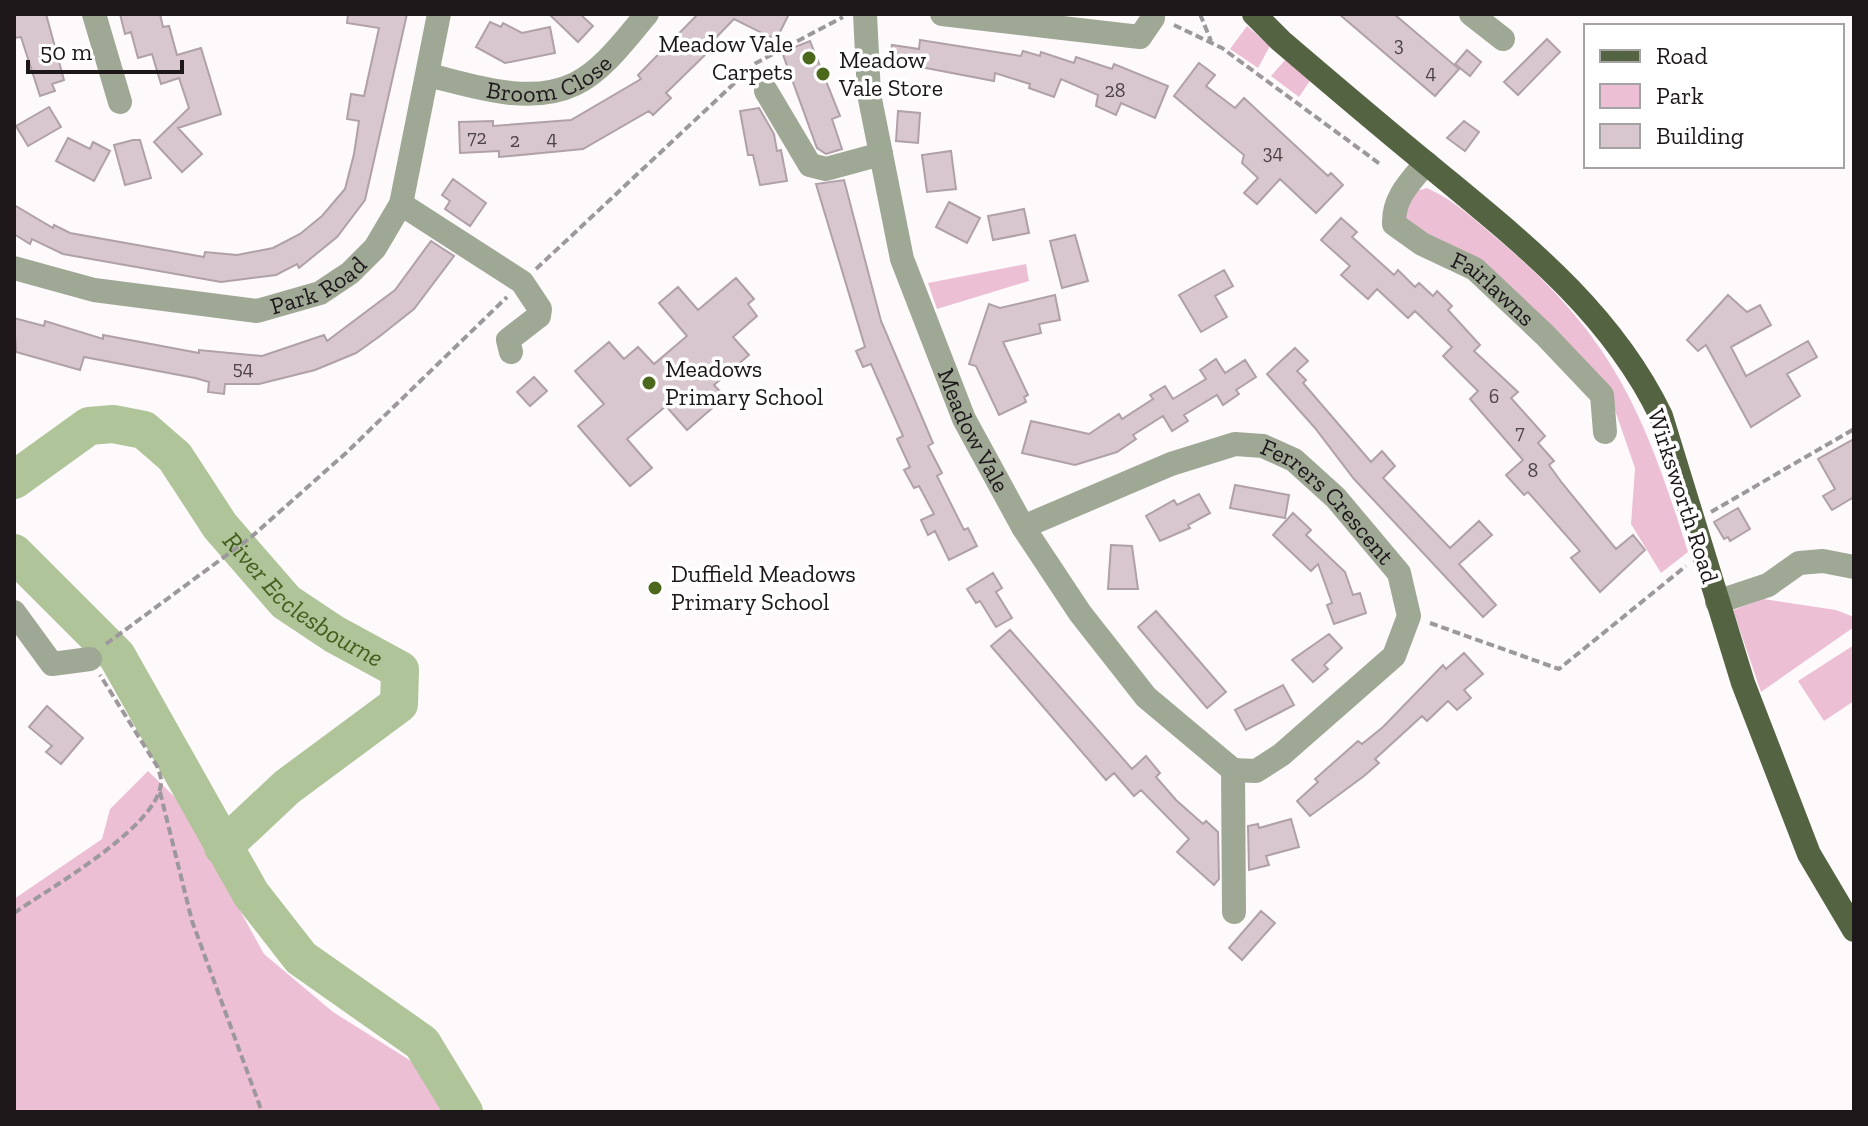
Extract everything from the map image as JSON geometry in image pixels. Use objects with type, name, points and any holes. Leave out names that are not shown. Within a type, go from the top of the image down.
[{"type":"main road","name":"Wirksworth Road","points":[[1254,14],[1547,263],[1615,338],[1641,375],[1661,416],[1743,683],[1809,854],[1854,930]]},
{"type":"street","points":[[94,14],[120,102]]},
{"type":"street","name":"Park Road","points":[[14,268],[94,290],[257,311],[320,293],[350,273],[375,248],[401,204],[439,14]]},
{"type":"street","name":"Broom Close","points":[[428,75],[521,94],[576,84],[607,59],[647,14]]},
{"type":"street","name":"Meadow Vale","points":[[865,14],[869,94],[902,259],[964,419],[1023,527],[1080,613],[1146,697],[1233,770]]},
{"type":"street","points":[[942,14],[1140,37],[1152,16]]},
{"type":"street","points":[[1471,14],[1503,39]]},
{"type":"street","points":[[766,91],[810,165],[826,169],[881,154]]},
{"type":"street","name":"Fairlawns","points":[[1426,163],[1405,187],[1393,210],[1394,224],[1422,244],[1475,269],[1545,335],[1602,395],[1605,432]]},
{"type":"street","points":[[401,204],[522,282],[540,309],[539,316],[508,340],[511,352]]},
{"type":"street","name":"Ferrers Crescent","points":[[1023,527],[1171,464],[1235,444],[1263,446],[1294,460],[1336,498],[1399,573],[1409,616]]},
{"type":"street","points":[[1717,602],[1768,585],[1799,563],[1823,561],[1854,567]]},
{"type":"street","points":[[14,612],[52,664],[90,659]]},
{"type":"street","points":[[1234,912],[1233,770],[1256,771],[1281,755],[1329,715],[1394,656],[1409,616]]},
{"type":"path","points":[[118,634],[250,538],[346,453],[522,282],[756,63],[848,14]]},
{"type":"path","points":[[1200,14],[1212,43]]},
{"type":"path","points":[[1152,16],[1212,43],[1280,87],[1380,164]]},
{"type":"path","points":[[1693,522],[1854,429]]},
{"type":"path","points":[[1409,616],[1559,669],[1702,553]]},
{"type":"path","points":[[14,913],[142,821],[162,781],[157,766],[90,659]]},
{"type":"path","points":[[159,790],[192,921],[262,1112]]},
{"type":"green space","points":[[1247,26],[1270,46],[1258,68],[1230,49]]},
{"type":"green space","points":[[1285,60],[1310,81],[1299,97],[1271,76]]},
{"type":"green space","points":[[1427,188],[1466,212],[1540,277],[1572,312],[1621,382],[1657,459],[1688,552],[1661,573],[1631,524],[1635,468],[1609,393],[1446,247],[1404,218],[1413,192]]},
{"type":"green space","points":[[1026,264],[1029,281],[937,309],[928,283]]},
{"type":"green space","points":[[1763,599],[1836,610],[1854,617],[1854,627],[1761,692],[1733,610]]},
{"type":"green space","points":[[1854,645],[1854,701],[1824,721],[1798,681]]},
{"type":"green space","points":[[148,771],[180,802],[264,954],[333,1012],[419,1066],[451,1112],[14,1112],[14,899],[102,839],[110,809]]},
{"type":"building","points":[[14,14],[46,14],[64,80],[52,84],[55,91],[40,96],[21,37],[14,38]]},
{"type":"building","points":[[120,14],[160,14],[163,27],[169,26],[177,55],[201,48],[221,114],[178,128],[202,154],[182,172],[154,142],[189,108],[179,78],[161,84],[152,54],[138,58],[131,32],[125,34]]},
{"type":"building","points":[[348,14],[407,14],[365,200],[337,237],[299,268],[297,264],[276,275],[221,282],[63,254],[32,239],[30,244],[14,234],[14,205],[53,228],[54,225],[70,233],[204,257],[205,252],[237,255],[273,248],[300,234],[322,216],[345,189],[354,154],[359,121],[347,119],[351,94],[364,96],[379,28],[347,23]]},
{"type":"building","points":[[549,14],[580,14],[593,26],[578,42]]},
{"type":"building","points":[[698,14],[789,14],[776,40],[734,19],[705,49],[708,52],[666,93],[671,98],[653,115],[649,111],[583,149],[499,157],[499,151],[460,153],[459,122],[493,121],[493,126],[571,120],[641,79],[638,75]]},
{"type":"building","points":[[1339,14],[1394,14],[1459,69],[1435,96]]},
{"type":"building","points":[[490,22],[501,27],[503,23],[522,33],[550,27],[555,53],[505,63],[476,47]]},
{"type":"building","points":[[1547,39],[1560,52],[1518,95],[1504,82]]},
{"type":"building","points":[[920,40],[1021,56],[1023,51],[1040,56],[1041,52],[1074,63],[1076,57],[1112,69],[1114,64],[1168,86],[1155,118],[1121,103],[1116,115],[1096,106],[1098,95],[1061,79],[1054,97],[1029,88],[1030,84],[995,73],[994,81],[889,61],[892,45],[919,49]]},
{"type":"building","points":[[810,41],[840,116],[832,119],[842,149],[826,154],[817,148],[782,52]]},
{"type":"building","points":[[1467,50],[1481,62],[1470,76],[1455,64]]},
{"type":"building","points":[[1199,63],[1215,75],[1206,86],[1235,108],[1244,98],[1328,176],[1331,173],[1343,185],[1316,213],[1280,179],[1257,204],[1244,193],[1258,178],[1242,163],[1244,155],[1174,96]]},
{"type":"building","points":[[49,107],[61,127],[28,146],[16,126]]},
{"type":"building","points":[[759,108],[774,134],[777,151],[781,150],[787,181],[760,185],[753,155],[748,155],[740,111]]},
{"type":"building","points":[[898,111],[920,113],[918,143],[896,141]]},
{"type":"building","points":[[1464,121],[1479,132],[1465,151],[1447,138]]},
{"type":"building","points":[[68,138],[90,149],[93,142],[110,151],[94,181],[56,161]]},
{"type":"building","points":[[140,140],[151,178],[125,185],[114,145]]},
{"type":"building","points":[[951,151],[956,189],[927,192],[922,155]]},
{"type":"building","points":[[453,179],[486,203],[470,226],[445,209],[450,201],[442,195]]},
{"type":"building","points":[[844,180],[881,321],[933,443],[928,446],[942,473],[937,476],[964,530],[968,528],[977,546],[949,560],[935,531],[928,535],[921,520],[934,514],[919,486],[914,488],[904,470],[910,467],[897,439],[903,436],[871,364],[863,367],[856,351],[865,347],[816,184]]},
{"type":"building","points":[[949,202],[980,218],[967,243],[936,227]]},
{"type":"building","points":[[1024,209],[1029,233],[993,240],[988,216]]},
{"type":"building","points":[[1341,218],[1357,232],[1352,237],[1394,275],[1398,270],[1415,287],[1419,283],[1433,296],[1437,291],[1452,306],[1448,310],[1480,345],[1474,351],[1518,392],[1511,398],[1545,436],[1538,443],[1554,461],[1549,465],[1562,483],[1616,549],[1633,535],[1645,550],[1600,592],[1571,558],[1580,551],[1528,492],[1524,495],[1506,475],[1523,460],[1470,399],[1478,391],[1443,356],[1452,347],[1415,311],[1408,318],[1377,289],[1368,299],[1341,275],[1350,266],[1321,240]]},
{"type":"building","points":[[1075,235],[1088,281],[1062,288],[1050,241]]},
{"type":"building","points":[[431,241],[454,256],[414,309],[356,353],[315,370],[259,384],[225,384],[224,394],[208,392],[209,382],[195,378],[84,357],[80,370],[16,352],[14,318],[44,326],[45,321],[103,339],[103,335],[199,353],[199,350],[262,356],[324,335],[327,341],[395,290]]},
{"type":"building","points":[[1224,270],[1233,286],[1215,296],[1227,317],[1201,332],[1179,295]]},
{"type":"building","name":"Meadows Primary School","points":[[736,278],[754,299],[748,304],[757,316],[733,337],[749,355],[714,385],[725,397],[687,430],[666,406],[627,439],[652,468],[630,486],[578,426],[604,404],[575,371],[609,342],[624,359],[638,347],[654,364],[687,336],[659,303],[678,287],[698,310]]},
{"type":"building","points":[[1055,295],[1060,320],[1039,324],[1041,333],[1003,342],[1028,395],[1024,397],[1026,402],[999,415],[976,366],[969,364],[989,304],[1000,308]]},
{"type":"building","points":[[1728,295],[1747,312],[1760,305],[1771,325],[1731,347],[1746,376],[1808,341],[1817,357],[1787,374],[1800,396],[1751,427],[1706,345],[1698,351],[1687,340]]},
{"type":"building","points":[[1295,348],[1308,361],[1297,371],[1306,380],[1303,383],[1371,462],[1382,451],[1395,466],[1383,478],[1450,548],[1479,521],[1492,535],[1459,564],[1496,605],[1483,617],[1354,479],[1315,428],[1267,374]]},
{"type":"building","points":[[1216,359],[1225,373],[1245,360],[1256,377],[1236,390],[1239,394],[1223,405],[1217,395],[1184,415],[1188,421],[1172,431],[1163,416],[1133,435],[1136,439],[1117,452],[1075,465],[1022,453],[1031,421],[1089,434],[1119,414],[1122,419],[1153,399],[1150,395],[1165,386],[1173,399],[1206,379],[1200,370]]},
{"type":"building","points":[[534,377],[547,391],[530,406],[517,392]]},
{"type":"building","points":[[1854,439],[1854,497],[1832,510],[1823,496],[1835,489],[1818,459]]},
{"type":"building","points":[[1235,485],[1289,495],[1285,518],[1230,508]]},
{"type":"building","points":[[1199,494],[1210,513],[1188,525],[1190,528],[1160,541],[1146,516],[1174,500],[1177,505]]},
{"type":"building","points":[[1738,508],[1750,529],[1730,541],[1728,537],[1724,539],[1714,522]]},
{"type":"building","points":[[1293,513],[1311,530],[1306,535],[1345,572],[1353,595],[1360,593],[1366,613],[1334,624],[1327,605],[1332,603],[1318,564],[1311,571],[1273,535]]},
{"type":"building","points":[[1111,545],[1132,546],[1138,589],[1108,589]]},
{"type":"building","points":[[993,573],[1002,588],[996,592],[1012,618],[996,627],[980,601],[976,603],[967,589]]},
{"type":"building","points":[[1156,611],[1226,692],[1207,708],[1138,627]]},
{"type":"building","points":[[1010,630],[1132,769],[1146,756],[1160,773],[1156,777],[1176,800],[1203,824],[1206,821],[1218,832],[1219,879],[1214,885],[1177,852],[1189,839],[1141,790],[1134,796],[1114,773],[1106,780],[991,646]]},
{"type":"building","points":[[1329,634],[1342,648],[1324,665],[1328,669],[1313,682],[1292,660]]},
{"type":"building","points":[[1464,653],[1483,674],[1464,690],[1471,698],[1457,710],[1448,701],[1427,721],[1422,716],[1375,759],[1379,763],[1310,816],[1297,801],[1318,782],[1315,779],[1358,741],[1362,744],[1383,727],[1443,665],[1446,669]]},
{"type":"building","points":[[1283,685],[1294,705],[1246,730],[1235,710]]},
{"type":"building","points":[[47,706],[83,738],[61,764],[46,752],[52,746],[29,727]]},
{"type":"building","points":[[1291,819],[1299,847],[1266,856],[1269,865],[1249,870],[1248,826],[1258,824],[1259,828]]},
{"type":"building","points":[[1261,911],[1275,923],[1242,960],[1229,948]]},
{"type":"waterway","name":"River Ecclesbourne","points":[[14,480],[89,426],[113,424],[144,430],[175,457],[220,526],[286,602],[334,634],[400,670],[399,704],[287,787],[223,847]]},
{"type":"waterway","name":"River Ecclesbourne","points":[[14,553],[117,656],[251,894],[301,958],[422,1043],[464,1112]]},
{"type":"place","name":"Meadow Vale Carpets","points":[[809,58]]},
{"type":"place","name":"Meadow Vale Store","points":[[823,74]]},
{"type":"place","name":"Meadows Primary School","points":[[649,383]]},
{"type":"place","name":"Duffield Meadows Primary School","points":[[655,588]]}]
